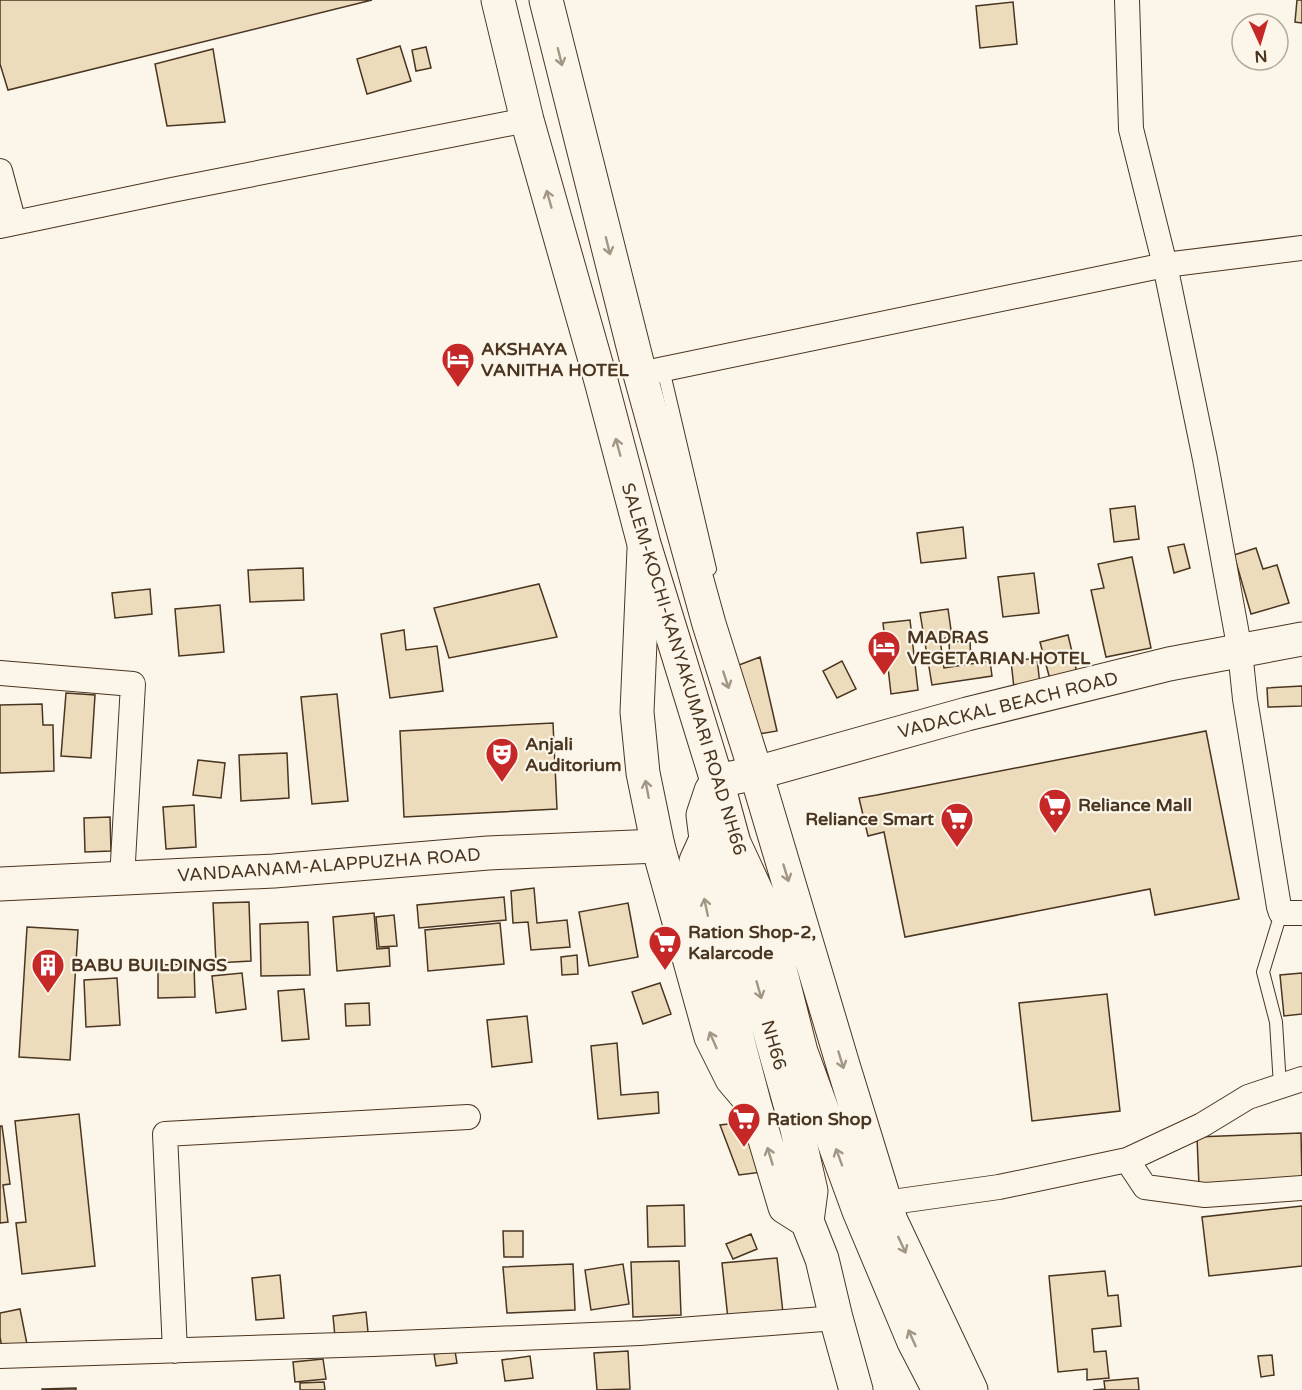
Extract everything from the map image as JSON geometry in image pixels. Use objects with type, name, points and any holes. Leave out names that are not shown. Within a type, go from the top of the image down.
[{"type":"main road","name":"SALEM-KOCHI-KANYAKUMARI ROAD NH66","points":[[498,0],[527,120],[601,381],[644,544],[734,843],[765,910],[803,1057],[859,1211],[914,1342],[939,1390]]},
{"type":"main road","points":[[546,0],[652,371],[713,615],[756,773],[885,1203],[895,1230],[971,1390]]},
{"type":"main road","points":[[644,544],[637,712],[644,772],[658,846],[711,1037],[732,1078],[755,1106]]},
{"type":"main road","name":"VADACKAL BEACH ROAD","points":[[717,781],[756,773],[967,714],[1169,664],[1302,639]]},
{"type":"main road","points":[[717,781],[703,815],[706,839],[696,861],[715,954],[755,1106],[785,1207],[807,1221]]},
{"type":"main road","name":"NH66","points":[[706,839],[724,855],[758,990],[797,1129],[811,1191],[807,1221],[822,1259],[856,1390]]},
{"type":"main road","name":"VANDAANAM-ALAPPUZHA ROAD","points":[[0,884],[274,871],[488,853],[658,846]]},
{"type":"street","points":[[1127,0],[1131,129],[1165,265],[1205,459],[1240,651],[1247,711],[1279,907],[1292,913]]},
{"type":"street","points":[[0,171],[7,225],[172,189],[527,120]]},
{"type":"street","points":[[652,371],[1165,265],[1302,248]]},
{"type":"street","points":[[0,672],[133,684],[122,879]]},
{"type":"street","points":[[885,1203],[999,1187],[1126,1160],[1202,1125],[1248,1096],[1291,1082]]},
{"type":"street","points":[[175,1351],[165,1134],[468,1117]]},
{"type":"street","points":[[1126,1160],[1145,1187],[1205,1195],[1302,1188]]},
{"type":"street","points":[[0,1356],[385,1344],[629,1333],[836,1318]]},
{"type":"lane","points":[[652,371],[714,585]]},
{"type":"lane","points":[[1291,1082],[1263,972],[1292,913]]},
{"type":"building","points":[[0,0],[372,0],[8,90],[0,64]]},
{"type":"building","points":[[1297,0],[1302,0],[1302,23],[1295,22]]},
{"type":"building","points":[[1013,2],[1017,44],[980,48],[976,6]]},
{"type":"building","points":[[400,46],[411,81],[367,94],[357,59]]},
{"type":"building","points":[[426,47],[431,68],[416,71],[412,50]]},
{"type":"building","points":[[213,49],[225,122],[167,126],[155,64]]},
{"type":"building","points":[[1135,506],[1139,539],[1114,542],[1110,509]]},
{"type":"building","points":[[963,527],[966,558],[921,563],[917,533]]},
{"type":"building","points":[[1184,544],[1190,568],[1174,573],[1168,547]]},
{"type":"building","points":[[1256,548],[1263,569],[1277,565],[1289,603],[1251,614],[1234,555]]},
{"type":"building","points":[[1132,557],[1151,648],[1106,657],[1091,590],[1104,588],[1098,564]]},
{"type":"building","points":[[303,568],[304,600],[250,602],[248,570]]},
{"type":"building","points":[[1034,573],[1039,613],[1003,617],[998,577]]},
{"type":"building","points":[[539,584],[557,637],[449,658],[434,608]]},
{"type":"building","points":[[150,589],[152,614],[115,618],[112,593]]},
{"type":"building","points":[[220,605],[224,652],[179,656],[175,609]]},
{"type":"building","points":[[948,609],[952,637],[940,639],[944,668],[990,661],[992,676],[932,685],[920,613]]},
{"type":"building","points":[[910,620],[918,690],[891,694],[883,623]]},
{"type":"building","points":[[404,630],[406,650],[437,646],[443,691],[390,698],[381,634]]},
{"type":"building","points":[[1068,635],[1079,681],[1052,687],[1040,642]]},
{"type":"building","points":[[970,641],[971,662],[950,663],[949,642]]},
{"type":"building","points":[[760,657],[777,731],[746,736],[731,668]]},
{"type":"building","points":[[1037,658],[1040,685],[1014,688],[1011,661]]},
{"type":"building","points":[[842,661],[856,689],[837,698],[823,671]]},
{"type":"building","points":[[1302,686],[1302,706],[1268,707],[1267,688]]},
{"type":"building","points":[[66,693],[95,695],[91,758],[61,756]]},
{"type":"building","points":[[337,694],[348,801],[312,804],[301,697]]},
{"type":"building","points":[[42,704],[43,725],[53,725],[54,771],[0,773],[0,705]]},
{"type":"building","points":[[553,723],[557,809],[404,817],[400,731]]},
{"type":"building","name":"Reliance Mall","points":[[1206,731],[1239,899],[1155,915],[1150,889],[905,937],[884,832],[868,836],[859,798]]},
{"type":"building","points":[[287,753],[289,798],[241,801],[239,755]]},
{"type":"building","points":[[198,760],[225,763],[221,798],[193,795]]},
{"type":"building","points":[[194,805],[196,847],[166,849],[163,807]]},
{"type":"building","points":[[110,817],[111,851],[85,852],[84,818]]},
{"type":"building","points":[[534,888],[537,923],[567,920],[570,947],[531,950],[528,922],[513,923],[511,891]]},
{"type":"building","points":[[504,897],[506,920],[419,928],[417,905]]},
{"type":"building","points":[[249,902],[251,961],[216,963],[213,903]]},
{"type":"building","points":[[628,903],[638,957],[589,966],[579,912]]},
{"type":"building","points":[[374,913],[377,949],[389,948],[390,966],[337,971],[333,917]]},
{"type":"building","points":[[394,915],[397,946],[379,947],[376,917]]},
{"type":"building","points":[[308,922],[310,975],[261,976],[260,924]]},
{"type":"building","points":[[500,923],[504,964],[428,971],[425,930]]},
{"type":"building","name":"BABU BUILDINGS","points":[[27,927],[78,930],[70,1060],[19,1057]]},
{"type":"building","points":[[577,955],[578,974],[562,975],[561,957]]},
{"type":"building","points":[[194,964],[195,997],[158,998],[158,965]]},
{"type":"building","points":[[242,973],[246,1009],[216,1013],[212,976]]},
{"type":"building","points":[[1302,973],[1302,1014],[1284,1016],[1280,975]]},
{"type":"building","points":[[117,978],[120,1025],[86,1027],[84,980]]},
{"type":"building","points":[[660,983],[671,1014],[643,1024],[632,992]]},
{"type":"building","points":[[304,989],[309,1039],[282,1041],[278,991]]},
{"type":"building","points":[[1107,994],[1120,1111],[1032,1121],[1019,1003]]},
{"type":"building","points":[[369,1003],[370,1025],[346,1026],[345,1004]]},
{"type":"building","points":[[527,1016],[532,1062],[492,1067],[487,1020]]},
{"type":"building","points":[[617,1043],[621,1095],[658,1092],[659,1113],[598,1119],[591,1046]]},
{"type":"building","points":[[79,1114],[95,1266],[22,1274],[16,1223],[26,1222],[15,1121]]},
{"type":"building","name":"Ration Shop","points":[[747,1122],[770,1171],[739,1175],[720,1125]]},
{"type":"building","points":[[0,1126],[2,1126],[10,1184],[3,1185],[8,1222],[0,1223]]},
{"type":"building","points":[[1301,1133],[1302,1183],[1199,1186],[1197,1137]]},
{"type":"building","points":[[684,1205],[685,1246],[648,1247],[647,1206]]},
{"type":"building","points":[[1302,1206],[1302,1266],[1209,1276],[1202,1217]]},
{"type":"building","points":[[503,1231],[523,1231],[523,1257],[504,1257]]},
{"type":"building","points":[[751,1234],[757,1249],[733,1259],[726,1244]]},
{"type":"building","points":[[777,1258],[783,1313],[728,1319],[722,1263]]},
{"type":"building","points":[[679,1261],[681,1315],[633,1317],[631,1262]]},
{"type":"building","points":[[573,1264],[575,1310],[507,1313],[503,1267]]},
{"type":"building","points":[[623,1264],[629,1304],[591,1310],[585,1270]]},
{"type":"building","points":[[1105,1271],[1108,1296],[1118,1295],[1121,1326],[1092,1329],[1094,1352],[1106,1351],[1109,1378],[1087,1380],[1087,1369],[1058,1372],[1049,1276]]},
{"type":"building","points":[[280,1275],[284,1318],[256,1320],[252,1278]]},
{"type":"building","points":[[20,1309],[27,1344],[2,1348],[0,1313]]},
{"type":"building","points":[[366,1312],[368,1332],[335,1337],[333,1316]]},
{"type":"building","points":[[455,1351],[457,1363],[436,1366],[434,1354]]},
{"type":"building","points":[[628,1351],[630,1389],[597,1390],[594,1353]]},
{"type":"building","points":[[1272,1355],[1274,1375],[1261,1377],[1258,1356]]},
{"type":"building","points":[[530,1356],[533,1378],[505,1381],[502,1360]]},
{"type":"building","points":[[323,1359],[326,1379],[295,1382],[293,1362]]},
{"type":"building","points":[[1138,1378],[1139,1390],[1093,1390],[1105,1389],[1104,1381]]},
{"type":"building","points":[[324,1382],[325,1390],[300,1390],[300,1383]]},
{"type":"building","points":[[76,1388],[76,1390],[42,1390],[42,1389]]},
{"type":"place","name":"AKSHAYA VANITHA HOTEL","points":[[458,388]]},
{"type":"place","name":"MADRAS VEGETARIAN HOTEL","points":[[884,676]]},
{"type":"place","name":"Anjali Auditorium","points":[[502,783]]},
{"type":"place","name":"Reliance Mall","points":[[1055,834]]},
{"type":"place","name":"Reliance Smart","points":[[957,848]]},
{"type":"place","name":"Ration Shop-2, Kalarcode","points":[[665,971]]},
{"type":"place","name":"BABU BUILDINGS","points":[[48,994]]},
{"type":"place","name":"Ration Shop","points":[[744,1148]]}]
